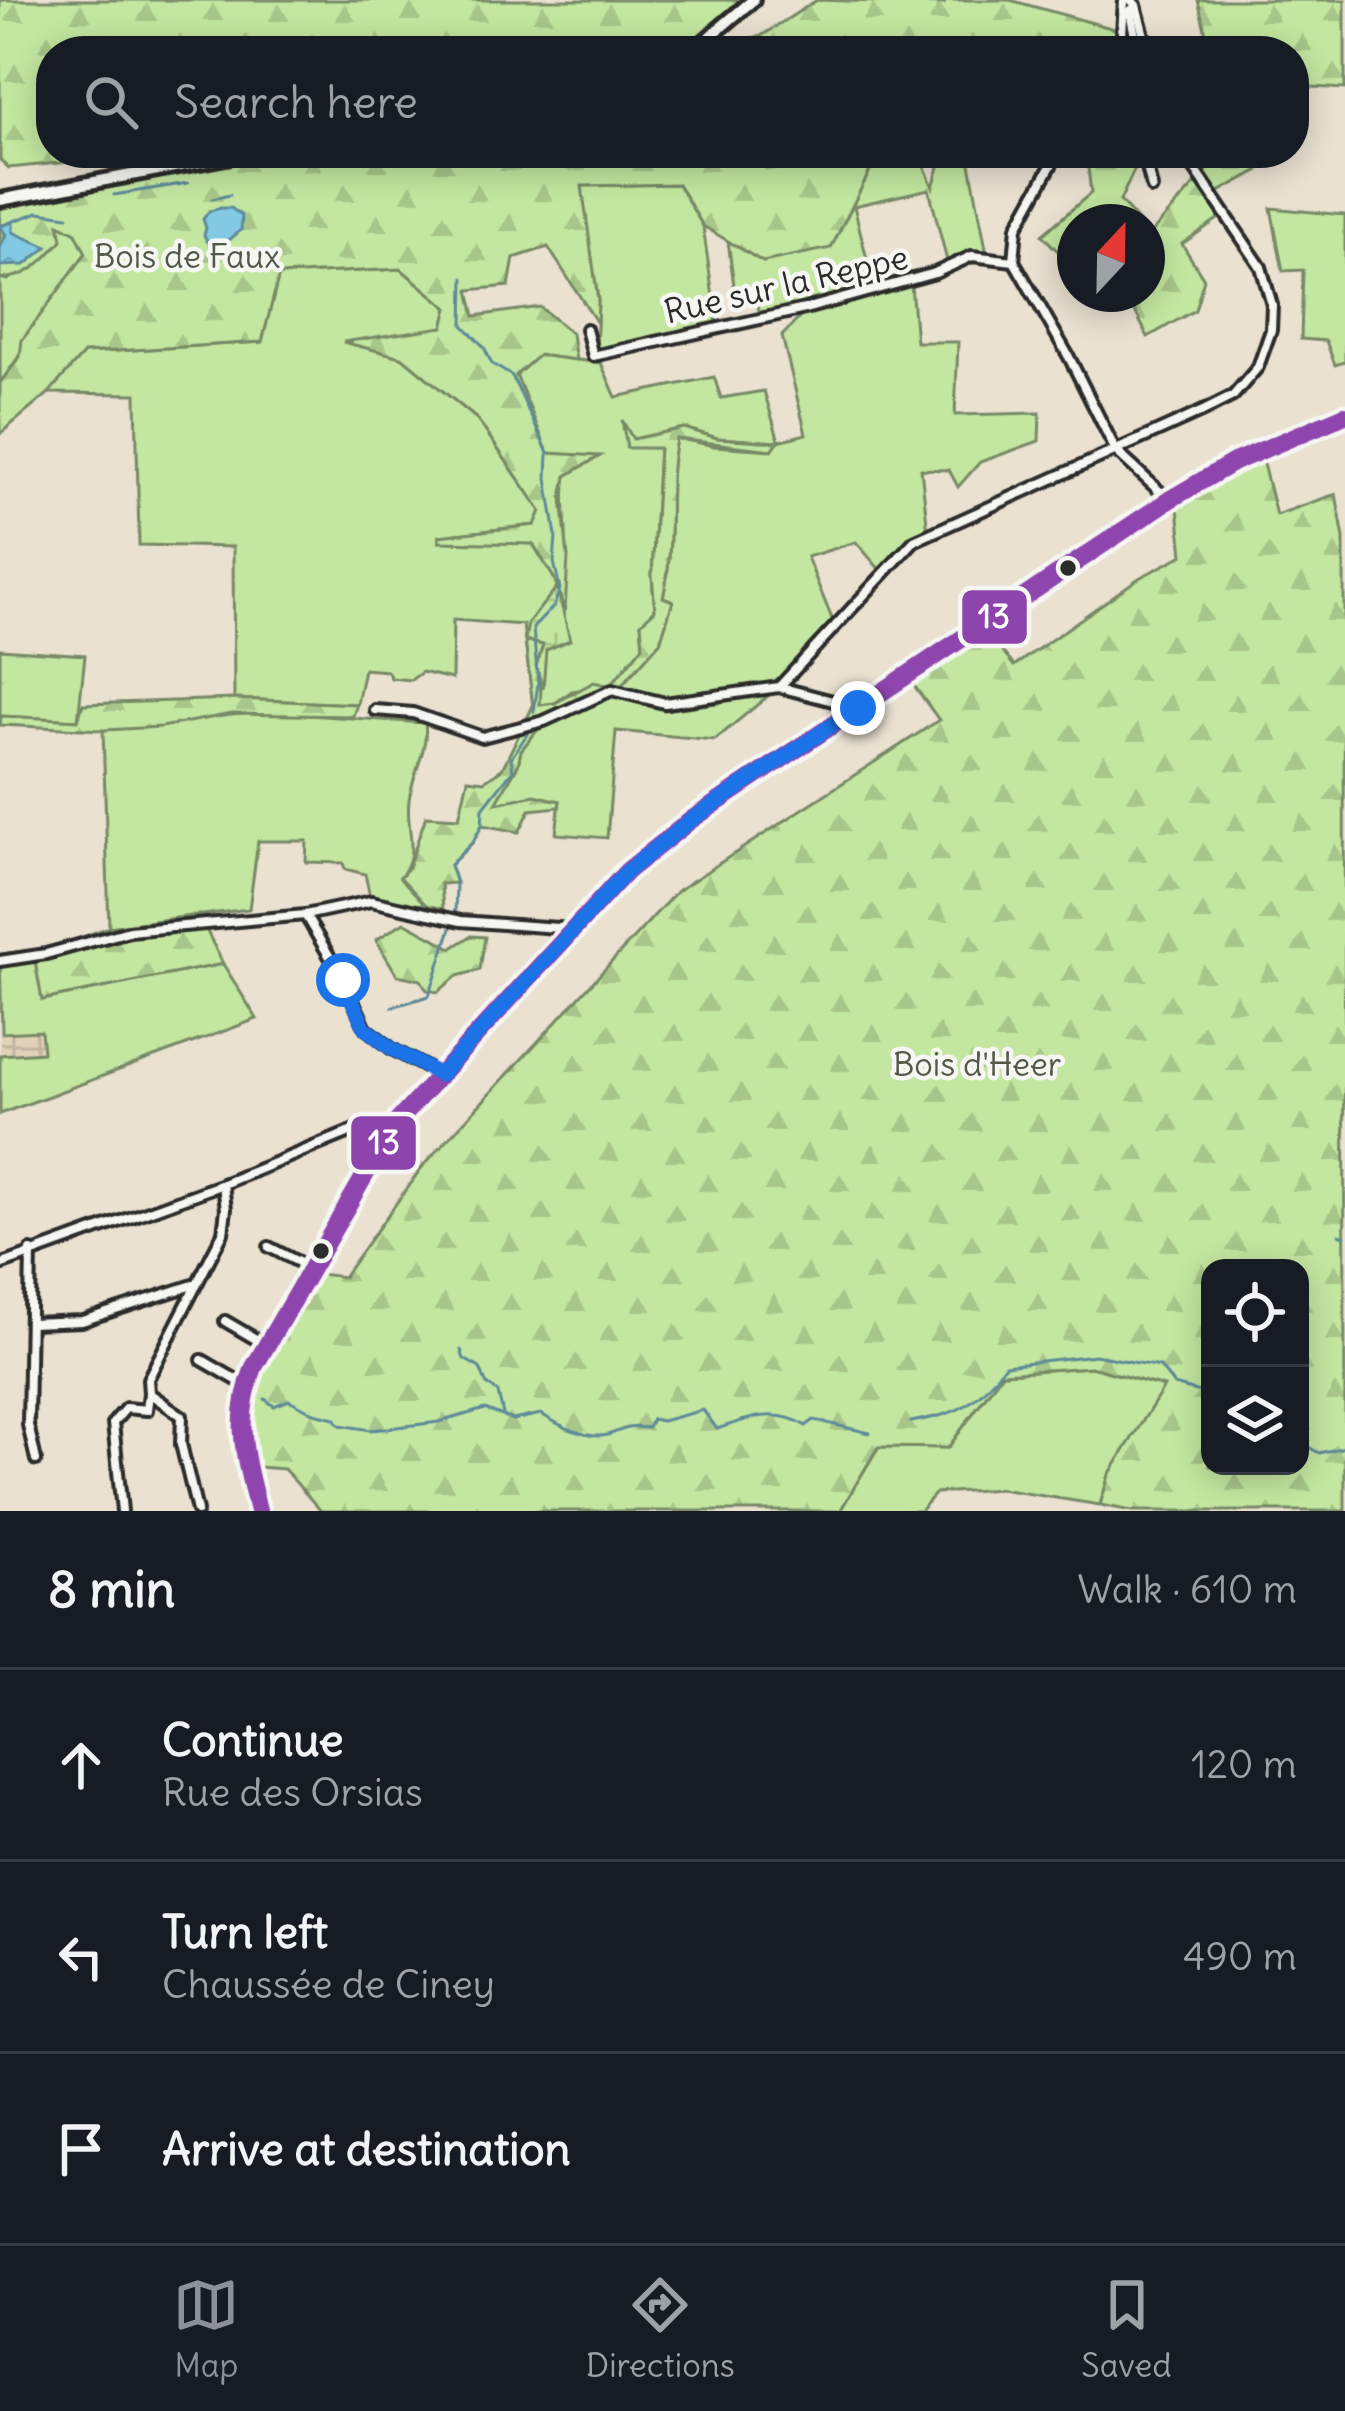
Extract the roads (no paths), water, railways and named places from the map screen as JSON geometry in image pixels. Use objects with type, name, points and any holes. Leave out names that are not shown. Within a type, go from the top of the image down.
[{"type":"main road","points":[[711,36],[753,0]]},
{"type":"main road","points":[[0,200],[168,168]]},
{"type":"main road","points":[[258,1511],[240,1438],[247,1385],[310,1268],[394,1125],[627,871],[659,843],[1169,500],[1234,462],[1345,415]]},
{"type":"street","points":[[1124,36],[1130,2]]},
{"type":"street","points":[[1130,2],[1135,36]]},
{"type":"street","points":[[1130,2],[1142,36]]},
{"type":"street","points":[[1050,168],[1017,226],[1014,261],[1116,451],[1169,500]]},
{"type":"street","points":[[1147,168],[1152,188]]},
{"type":"street","points":[[779,687],[914,542],[1233,396],[1258,367],[1272,317],[1267,278],[1194,168]]},
{"type":"street","name":"Rue sur la Reppe","points":[[586,329],[593,356],[805,309],[935,273],[972,256],[1014,261]]},
{"type":"street","points":[[375,710],[413,713],[482,737],[544,721],[612,690],[665,703],[779,687],[858,708]]},
{"type":"street","points":[[0,961],[130,931],[305,915],[370,901],[461,921],[574,929]]},
{"type":"street","points":[[305,915],[365,1028],[440,1075]]},
{"type":"street","points":[[0,1265],[223,1184],[367,1125],[394,1125]]},
{"type":"street","points":[[122,1511],[113,1424],[126,1408],[147,1410],[148,1379],[223,1233],[223,1184]]},
{"type":"street","points":[[269,1247],[310,1268]]},
{"type":"street","points":[[31,1251],[28,1425],[37,1460]]},
{"type":"street","points":[[30,1323],[82,1321],[197,1283]]},
{"type":"street","points":[[225,1321],[266,1345]]},
{"type":"street","points":[[202,1360],[247,1385]]},
{"type":"street","points":[[149,1393],[182,1416],[181,1444],[197,1511]]},
{"type":"water","points":[[221,208],[242,216],[241,230],[221,247],[209,244],[203,219],[209,211]]},
{"type":"water","points":[[13,222],[13,232],[47,247],[25,265],[0,266],[6,235],[0,226]]},
{"type":"waterway","points":[[114,195],[188,183]]},
{"type":"waterway","points":[[212,199],[230,195]]},
{"type":"waterway","points":[[0,226],[39,212],[68,216]]},
{"type":"waterway","points":[[464,278],[463,325],[484,347],[492,364],[512,376],[548,453],[554,562],[560,589],[554,606],[533,628],[538,683],[534,712]]},
{"type":"waterway","points":[[455,914],[456,883],[450,865],[473,842],[482,825],[483,808],[513,770],[511,758],[528,733]]},
{"type":"waterway","points":[[392,1007],[429,996],[452,925]]},
{"type":"waterway","points":[[1339,1234],[1345,1236]]},
{"type":"waterway","points":[[461,1350],[498,1393],[503,1414]]},
{"type":"waterway","points":[[911,1422],[965,1406],[1005,1365],[1095,1355],[1160,1367],[1174,1385],[1201,1392]]},
{"type":"waterway","points":[[265,1399],[274,1406],[289,1400],[335,1418],[340,1425],[371,1430],[439,1422],[485,1409],[513,1420],[541,1414],[576,1432],[599,1436],[648,1428],[652,1419],[662,1421],[703,1410],[717,1429],[773,1416],[806,1426],[814,1420],[870,1433]]},
{"type":"waterway","points":[[1309,1447],[1319,1453],[1345,1447]]},
{"type":"park label","name":"Bois de Faux","points":[[187,256]]},
{"type":"park label","name":"Bois d'Heer","points":[[977,1064]]}]
